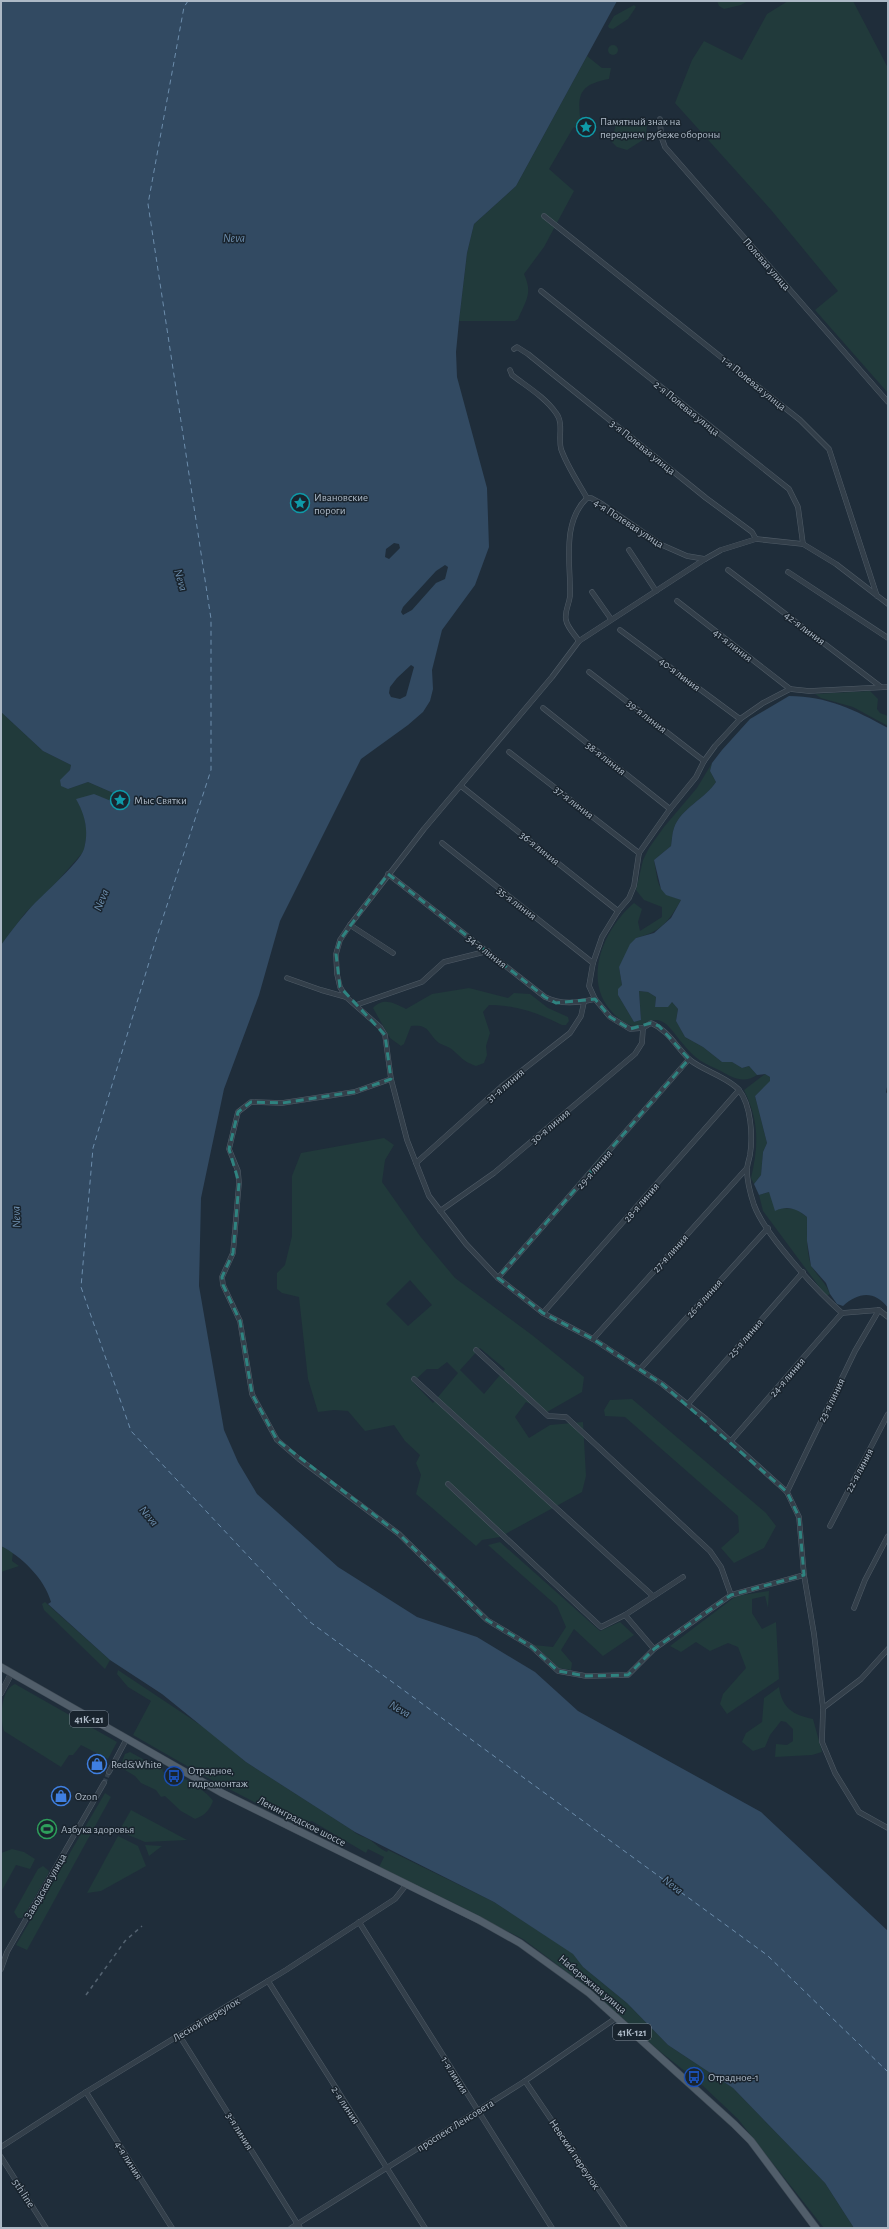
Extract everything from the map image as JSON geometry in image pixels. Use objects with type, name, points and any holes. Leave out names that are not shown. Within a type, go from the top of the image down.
[{"type":"main road","name":"Ленинградское шоссе","points":[[1,1667],[126,1740],[236,1800],[406,1885]]},
{"type":"main road","name":"Набережная улица","points":[[406,1885],[520,1943],[564,1973],[616,2018],[751,2141],[816,2228]]},
{"type":"street","name":"Полевая улица","points":[[660,119],[661,136],[665,147],[888,402]]},
{"type":"street","name":"1-я Полевая улица","points":[[544,216],[800,420],[829,449],[877,596]]},
{"type":"street","name":"2-я Полевая улица","points":[[541,291],[789,490],[798,507],[803,544]]},
{"type":"street","name":"3-я Полевая улица","points":[[514,350],[517,347],[528,354],[706,498],[752,532],[756,540]]},
{"type":"street","name":"4-я Полевая улица","points":[[510,370],[512,374],[557,413],[561,426],[560,440],[563,454],[587,498],[591,498],[602,504],[675,552],[705,560]]},
{"type":"street","points":[[579,641],[566,622],[565,615],[570,602],[568,554],[575,515],[579,506],[587,498]]},
{"type":"street","points":[[888,604],[836,564],[803,544],[756,540],[720,550],[611,619],[579,641],[388,874],[340,940],[336,954],[337,974],[340,987],[346,997],[356,1005],[385,1035],[391,1079],[407,1140],[429,1196],[466,1244],[498,1278],[543,1313],[593,1339],[641,1368],[688,1404],[787,1492],[799,1517],[804,1575],[814,1634],[823,1708],[822,1742],[835,1773],[859,1812],[888,1828]]},
{"type":"street","points":[[629,550],[656,591]]},
{"type":"street","name":"42-я линия","points":[[728,570],[881,687]]},
{"type":"street","points":[[788,572],[888,638]]},
{"type":"street","points":[[592,592],[611,619]]},
{"type":"street","name":"41-я линия","points":[[677,601],[790,689]]},
{"type":"street","name":"40-я линия","points":[[620,630],[740,719]]},
{"type":"street","name":"39-я линия","points":[[589,672],[704,761]]},
{"type":"street","points":[[888,687],[809,691],[790,689],[763,703],[740,719],[704,761],[696,777],[670,809],[639,853],[634,886],[629,898],[618,911],[602,937],[593,963],[590,986],[595,999],[610,1017],[630,1029],[643,1028],[651,1023],[659,1026],[689,1059],[704,1070],[732,1084],[739,1090],[746,1103],[751,1140],[747,1168],[748,1184],[755,1207],[768,1228],[820,1294],[842,1313],[879,1310],[888,1316]]},
{"type":"street","name":"38-я линия","points":[[543,708],[670,809]]},
{"type":"street","name":"37-я линия","points":[[509,752],[639,853]]},
{"type":"street","name":"36-я линия","points":[[461,786],[618,911]]},
{"type":"street","name":"35-я линия","points":[[442,843],[593,963]]},
{"type":"street","name":"34-я линия","points":[[388,874],[545,997],[556,1003],[584,1002],[595,999]]},
{"type":"street","points":[[350,925],[393,953]]},
{"type":"street","points":[[356,1005],[422,982],[444,962],[488,951]]},
{"type":"street","points":[[287,978],[346,997]]},
{"type":"street","name":"31-я линия","points":[[416,1163],[501,1088],[570,1033],[581,1016],[584,1002]]},
{"type":"street","name":"30-я линия","points":[[440,1211],[494,1173],[635,1054],[642,1043],[643,1028]]},
{"type":"street","name":"29-я линия","points":[[498,1278],[689,1059]]},
{"type":"street","points":[[391,1079],[354,1092],[282,1103],[251,1102],[238,1112],[229,1149],[238,1171],[239,1183],[233,1253],[222,1277],[223,1285],[240,1322],[252,1394],[277,1440],[399,1534],[487,1620],[532,1647],[558,1671],[586,1676],[628,1675],[654,1649],[731,1595],[804,1575]]},
{"type":"street","name":"28-я линия","points":[[543,1313],[739,1090]]},
{"type":"street","name":"27-я линия","points":[[593,1339],[747,1168]]},
{"type":"street","name":"26-я линия","points":[[641,1368],[768,1228]]},
{"type":"street","name":"25-я линия","points":[[688,1404],[803,1272]]},
{"type":"street","name":"23-я линия","points":[[787,1492],[855,1351],[879,1310]]},
{"type":"street","name":"24-я линия","points":[[731,1441],[842,1313]]},
{"type":"street","points":[[476,1350],[548,1416],[566,1417],[710,1551],[721,1567],[731,1595]]},
{"type":"street","points":[[414,1379],[653,1596]]},
{"type":"street","name":"22-я линия","points":[[830,1526],[888,1414]]},
{"type":"street","points":[[448,1484],[602,1627],[625,1615],[683,1577]]},
{"type":"street","points":[[854,1608],[865,1580],[888,1536]]},
{"type":"street","points":[[625,1615],[654,1649]]},
{"type":"street","points":[[823,1708],[861,1679],[888,1649]]},
{"type":"street","points":[[1,1694],[11,1674]]},
{"type":"street","points":[[110,1772],[126,1740]]},
{"type":"street","name":"Заводская улица","points":[[1,1969],[7,1952],[104,1782]]},
{"type":"street","name":"Лесной переулок","points":[[1,2147],[86,2092],[268,1982],[395,1898],[406,1885]]},
{"type":"street","name":"1-я линия","points":[[359,1922],[552,2228]]},
{"type":"street","name":"2-я линия","points":[[268,1982],[425,2228]]},
{"type":"street","name":"проспект Ленсовета","points":[[291,2228],[298,2226],[386,2168],[526,2081],[616,2018]]},
{"type":"street","name":"3-я линия","points":[[179,2035],[298,2226]]},
{"type":"street","name":"Невский переулок","points":[[526,2081],[625,2228]]},
{"type":"street","name":"4-я линия","points":[[86,2092],[172,2228]]},
{"type":"street","name":"5th line","points":[[1,2157],[46,2228]]},
{"type":"highlighted area","points":[[388,874],[545,997],[556,1003],[595,999],[610,1017],[630,1029],[651,1023],[659,1026],[689,1059],[498,1278],[543,1313],[593,1339],[662,1384],[787,1492],[799,1517],[804,1575],[731,1595],[654,1649],[628,1675],[586,1676],[558,1671],[532,1647],[487,1620],[399,1534],[277,1440],[252,1394],[240,1321],[223,1285],[222,1277],[233,1253],[239,1183],[229,1149],[238,1112],[251,1102],[282,1103],[354,1092],[391,1079],[385,1035],[340,987],[336,954],[340,940]]},
{"type":"green space","points":[[717,1],[748,1],[741,5],[724,9],[719,6]]},
{"type":"green space","points":[[788,1],[853,1],[888,68],[888,393],[815,310],[838,291],[772,211],[675,103],[692,60],[704,41],[742,60],[767,14]]},
{"type":"green space","points":[[634,5],[636,7],[628,19],[613,29],[609,28],[608,26],[614,16]]},
{"type":"green space","points":[[611,45],[615,45],[617,46],[617,54],[611,55],[608,52],[608,48]]},
{"type":"green space","points":[[587,56],[602,68],[611,68],[609,79],[591,84],[585,88],[580,99],[579,106],[581,124],[573,128],[549,169],[574,191],[544,247],[524,274],[527,281],[528,292],[526,302],[518,319],[515,321],[459,321],[467,253],[474,224],[516,186]]},
{"type":"green space","points":[[627,118],[636,123],[647,122],[646,138],[627,150],[617,147],[611,141],[616,125]]},
{"type":"green space","points":[[870,691],[878,699],[877,709],[880,713],[888,716],[888,726],[853,707],[821,698],[815,694]]},
{"type":"green space","points":[[1,712],[43,751],[71,765],[70,770],[61,780],[68,789],[88,782],[127,799],[121,805],[111,799],[84,815],[87,832],[84,851],[55,884],[26,912],[1,945]]},
{"type":"green space","points":[[712,763],[710,771],[716,782],[706,794],[687,809],[677,821],[672,834],[671,846],[654,860],[658,881],[662,890],[681,900],[663,925],[645,936],[636,938],[619,967],[622,985],[618,995],[634,1022],[641,1020],[639,991],[648,992],[656,997],[655,1007],[672,1002],[678,1009],[676,1021],[685,1037],[703,1047],[722,1062],[732,1062],[742,1068],[749,1066],[757,1075],[743,1080],[734,1078],[701,1061],[688,1050],[669,1026],[661,1021],[656,1020],[639,1026],[627,1024],[613,1013],[603,1000],[599,986],[598,971],[600,955],[606,940],[623,914],[634,903],[642,909],[638,922],[640,931],[662,917],[662,907],[644,900],[636,890],[643,860],[649,848],[664,827],[697,788]]},
{"type":"green space","points":[[469,988],[508,998],[514,993],[530,994],[548,1008],[568,1017],[569,1021],[566,1025],[562,1025],[527,1010],[508,1006],[489,1005],[483,1012],[490,1033],[486,1046],[487,1055],[484,1063],[476,1066],[464,1060],[450,1048],[439,1043],[428,1030],[422,1026],[411,1026],[404,1044],[401,1046],[390,1038],[373,1008],[381,1003],[389,1002],[406,1009],[432,994]]},
{"type":"green space","points":[[765,1074],[770,1077],[771,1081],[755,1096],[767,1143],[763,1152],[761,1175],[754,1184],[751,1178],[754,1166],[756,1144],[755,1123],[753,1112],[744,1090]]},
{"type":"green space","points":[[384,1138],[394,1145],[385,1160],[382,1182],[420,1236],[455,1278],[532,1335],[584,1377],[582,1392],[547,1412],[526,1402],[515,1417],[529,1438],[550,1425],[583,1422],[586,1476],[582,1492],[500,1537],[482,1540],[476,1546],[416,1494],[421,1475],[416,1463],[420,1455],[405,1441],[394,1425],[365,1431],[348,1411],[334,1410],[318,1412],[308,1379],[299,1297],[282,1293],[277,1289],[277,1273],[285,1265],[292,1236],[292,1176],[301,1153]],"holes":[[[410,1280],[432,1305],[408,1326],[386,1304]],[[480,1348],[505,1369],[484,1394],[460,1370]],[[447,1362],[458,1373],[433,1403],[413,1382],[427,1369],[438,1369]]]},
{"type":"green space","points":[[769,1192],[772,1199],[781,1208],[796,1209],[807,1217],[809,1259],[815,1272],[830,1294],[826,1296],[763,1211],[759,1195]]},
{"type":"green space","points":[[632,1399],[766,1513],[776,1526],[764,1548],[734,1563],[721,1548],[739,1532],[738,1516],[625,1417],[605,1416],[604,1410],[610,1400]]},
{"type":"green space","points":[[500,1542],[600,1631],[620,1622],[634,1635],[603,1656],[574,1629],[561,1650],[572,1663],[571,1670],[558,1668],[534,1645],[553,1647],[566,1627],[557,1606],[488,1545]]},
{"type":"green space","points":[[1,1546],[13,1552],[12,1561],[19,1566],[1,1572]]},
{"type":"green space","points":[[769,1591],[768,1608],[765,1596],[752,1599],[752,1613],[762,1629],[776,1622],[779,1679],[727,1714],[720,1704],[723,1694],[746,1668],[738,1647],[728,1643],[710,1651],[696,1642],[681,1652],[670,1646],[736,1596]]},
{"type":"green space","points":[[45,1602],[110,1660],[105,1669],[44,1610],[42,1604]]},
{"type":"green space","points":[[118,1670],[208,1730],[246,1762],[356,1834],[370,1840],[387,1852],[388,1850],[494,1902],[574,1954],[583,1967],[627,2003],[668,2045],[733,2088],[825,2183],[854,2228],[824,2228],[738,2119],[701,2084],[657,2049],[591,1990],[523,1939],[379,1867],[384,1857],[368,1849],[366,1853],[312,1821],[296,1824],[206,1777],[133,1735],[151,1701],[128,1687],[117,1674]]},
{"type":"green space","points":[[15,1684],[117,1742],[108,1759],[81,1745],[73,1755],[69,1755],[61,1767],[4,1731],[2,1705],[6,1692]]},
{"type":"green space","points":[[779,1687],[783,1700],[794,1713],[813,1719],[822,1752],[812,1755],[775,1757],[776,1744],[787,1745],[793,1741],[793,1729],[786,1722],[781,1721],[770,1735],[765,1747],[753,1751],[742,1742],[746,1733],[762,1722],[764,1698]]},
{"type":"green space","points":[[130,1752],[152,1764],[162,1766],[163,1772],[169,1776],[187,1780],[197,1786],[213,1801],[208,1810],[195,1819],[181,1811],[165,1796],[161,1797],[156,1790],[141,1783],[135,1776],[120,1767],[125,1754]]},
{"type":"green space","points":[[105,1793],[111,1797],[27,1950],[16,1945]]},
{"type":"green space","points":[[131,1810],[187,1840],[145,1842],[119,1831]]},
{"type":"green space","points":[[118,1836],[138,1846],[146,1866],[101,1891],[87,1893]]},
{"type":"green space","points":[[145,1845],[162,1846],[149,1856]]},
{"type":"green space","points":[[12,1849],[24,1852],[35,1859],[30,1869],[16,1865],[1,1892],[1,1853]]},
{"type":"green space","points":[[43,1866],[49,1871],[48,1874],[24,1916],[22,1918],[18,1918],[14,1912],[38,1869]]},
{"type":"water","name":"Neva","points":[[1,1],[617,1],[516,186],[474,224],[467,253],[459,321],[456,352],[457,377],[487,488],[489,547],[475,585],[442,630],[432,670],[433,689],[430,701],[423,712],[408,725],[361,759],[280,921],[259,995],[224,1089],[201,1198],[199,1286],[224,1430],[238,1462],[257,1494],[338,1567],[417,1617],[477,1637],[535,1672],[578,1711],[761,1812],[888,1931],[888,2228],[854,2228],[825,2183],[733,2088],[668,2045],[627,2003],[583,1967],[573,1954],[494,1902],[355,1832],[246,1762],[162,1694],[110,1660],[48,1604],[51,1602],[48,1593],[38,1577],[24,1562],[9,1550],[1,1546],[1,945],[31,907],[58,881],[81,855],[84,849],[86,829],[82,811],[76,799],[94,794],[121,805],[127,799],[88,782],[68,789],[61,786],[60,780],[70,770],[71,765],[43,751],[1,712]],"holes":[[[394,543],[399,544],[400,548],[389,559],[385,557],[386,549]],[[445,565],[448,567],[445,579],[436,583],[412,610],[403,615],[401,612],[403,607],[436,571]],[[411,665],[414,667],[406,696],[400,699],[391,697],[389,693],[390,687]]]},
{"type":"water","points":[[789,696],[816,698],[828,701],[864,715],[888,728],[888,1082],[886,1092],[888,1095],[888,1308],[878,1298],[866,1295],[855,1298],[843,1306],[837,1304],[830,1294],[826,1283],[811,1266],[807,1241],[807,1217],[800,1212],[788,1208],[775,1211],[769,1192],[759,1195],[754,1184],[761,1175],[763,1152],[767,1143],[755,1096],[770,1081],[770,1077],[765,1074],[757,1075],[749,1066],[742,1068],[732,1062],[722,1062],[703,1047],[685,1037],[676,1021],[678,1009],[672,1002],[668,1007],[655,1007],[656,997],[648,992],[639,991],[641,1020],[634,1022],[618,995],[618,989],[622,985],[619,967],[630,944],[636,938],[654,933],[671,918],[681,900],[666,895],[661,889],[654,860],[671,846],[672,834],[677,821],[687,809],[706,794],[716,782],[710,771],[712,763],[722,750],[750,719]]},
{"type":"ferry route","points":[[188,1],[184,7],[148,204],[211,619],[211,770],[157,936],[93,1148],[81,1287],[131,1431],[310,1622],[767,1955],[888,2072]]},
{"type":"tunnel","points":[[104,1783],[109,1772]]},
{"type":"railway","points":[[86,1995],[125,1941],[142,1926]]},
{"type":"place","name":"Памятный знак на переднем рубеже обороны","points":[[586,127]]},
{"type":"place","name":"Ивановские пороги","points":[[300,503]]},
{"type":"place","name":"Мыс Святки","points":[[120,800]]},
{"type":"place","name":"Red&White","points":[[97,1764]]},
{"type":"place","name":"Отрадное, гидромонтаж","points":[[174,1776]]},
{"type":"place","name":"Ozon","points":[[61,1796]]},
{"type":"place","name":"Азбука здоровья","points":[[47,1829]]},
{"type":"place","name":"Отрадное-1","points":[[694,2077]]}]
